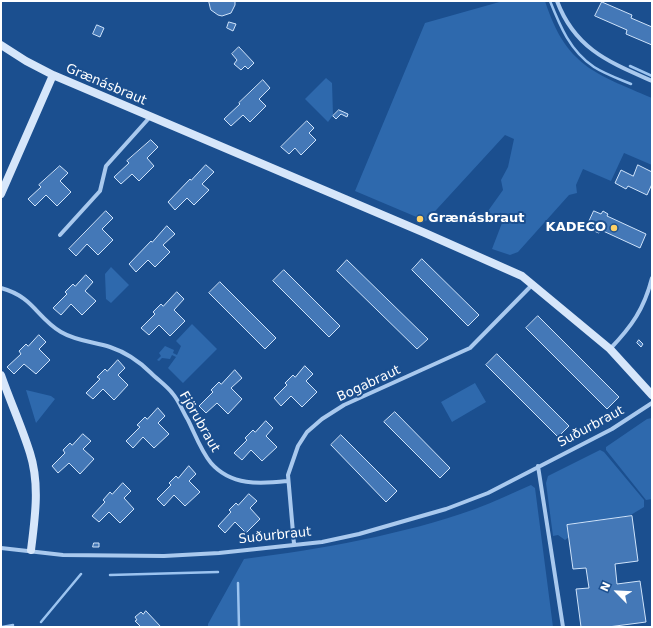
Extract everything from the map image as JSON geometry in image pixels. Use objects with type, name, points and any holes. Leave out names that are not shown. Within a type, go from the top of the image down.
[{"type":"street","points":[[557,1],[568,23],[590,48],[606,60],[652,81]]},
{"type":"street","name":"Grænásbraut","points":[[1,45],[26,61],[53,75],[425,233],[522,276],[610,349],[652,395]]},
{"type":"street","points":[[1,194],[53,75]]},
{"type":"street","name":"Grænásbraut","points":[[60,235],[100,192],[106,166],[150,117]]},
{"type":"street","points":[[610,349],[630,328],[641,311],[652,278]]},
{"type":"street","name":"Bogabraut","points":[[294,544],[287,481],[298,446],[307,432],[322,419],[344,405],[470,348],[532,285]]},
{"type":"street","name":"Fjörubraut","points":[[1,288],[18,294],[32,303],[61,332],[74,338],[111,347],[127,354],[150,372],[174,395],[212,464],[223,472],[244,483],[262,484],[287,481]]},
{"type":"street","points":[[1,375],[30,454],[35,483],[36,513],[31,550]]},
{"type":"street","name":"Suðurbraut","points":[[1,548],[31,550],[63,555],[164,556],[219,553],[322,542],[359,534],[446,509],[488,493],[612,429],[652,403]]},
{"type":"street","points":[[538,466],[563,627]]},
{"type":"shaded area","points":[[503,1],[545,1],[553,23],[562,40],[573,54],[598,73],[652,98],[652,165],[624,153],[611,181],[583,169],[576,185],[577,193],[569,195],[518,252],[510,255],[492,249],[502,223],[488,211],[503,190],[501,180],[508,167],[514,139],[505,135],[426,221],[355,191],[425,23]]},
{"type":"shaded area","points":[[326,78],[332,83],[333,115],[328,122],[305,99]]},
{"type":"shaded area","points":[[111,267],[129,285],[111,303],[106,299],[105,274]]},
{"type":"shaded area","points":[[192,324],[217,349],[183,383],[168,368],[176,357],[172,355],[170,359],[162,358],[159,361],[157,360],[161,356],[159,353],[165,346],[174,350],[173,353],[177,355],[181,346],[176,341]]},
{"type":"shaded area","points":[[475,383],[486,402],[452,422],[441,402]]},
{"type":"shaded area","points":[[26,390],[51,396],[55,399],[36,423]]},
{"type":"shaded area","points":[[652,418],[652,499],[646,500],[606,450],[606,447],[647,419]]},
{"type":"shaded area","points":[[600,450],[604,452],[644,500],[644,507],[629,516],[567,525],[569,537],[565,540],[558,535],[553,536],[546,483],[548,476]]},
{"type":"shaded area","points":[[531,485],[535,488],[553,627],[208,627],[208,624],[244,559],[332,546],[390,534],[475,509]]},
{"type":"building","points":[[209,1],[235,1],[235,5],[231,13],[222,16],[211,10]]},
{"type":"building","points":[[602,2],[632,15],[631,18],[652,27],[652,45],[626,34],[627,30],[595,16]]},
{"type":"building","points":[[229,22],[236,24],[233,31],[227,28]]},
{"type":"building","points":[[97,25],[104,28],[100,37],[93,34]]},
{"type":"building","points":[[239,47],[254,63],[248,69],[245,66],[241,70],[234,64],[237,60],[232,54]]},
{"type":"building","points":[[263,80],[270,88],[259,99],[266,106],[250,122],[243,115],[231,126],[224,119]]},
{"type":"building","points":[[339,110],[348,114],[347,117],[341,114],[336,119],[333,116]]},
{"type":"building","points":[[307,121],[314,128],[309,133],[316,140],[301,155],[295,148],[289,154],[281,147]]},
{"type":"building","points":[[151,140],[158,147],[147,158],[154,166],[139,181],[132,174],[121,184],[114,177],[129,163],[127,161]]},
{"type":"building","points":[[206,165],[214,172],[202,184],[209,190],[194,205],[187,198],[175,210],[168,202]]},
{"type":"building","name":"KADECO","points":[[638,165],[652,172],[652,184],[647,195],[628,186],[626,189],[615,183],[621,170],[633,176]]},
{"type":"building","points":[[60,166],[68,173],[60,181],[71,192],[57,206],[46,195],[35,206],[28,199],[41,187],[39,185]]},
{"type":"building","points":[[106,211],[113,218],[102,229],[113,240],[98,255],[87,244],[76,256],[69,249]]},
{"type":"building","name":"KADECO","points":[[594,211],[601,214],[603,211],[608,214],[607,216],[646,234],[640,248],[601,230],[599,233],[594,231],[595,227],[588,224]]},
{"type":"building","points":[[167,226],[175,234],[163,245],[170,252],[155,267],[148,260],[136,272],[129,264]]},
{"type":"building","points":[[422,259],[479,315],[468,326],[412,270]]},
{"type":"building","points":[[347,260],[428,339],[417,349],[337,271]]},
{"type":"building","points":[[284,270],[340,326],[329,337],[273,281]]},
{"type":"building","points":[[86,275],[93,282],[85,291],[96,301],[82,315],[71,304],[61,315],[53,308],[67,294],[65,292],[73,284],[75,286]]},
{"type":"building","points":[[220,282],[276,338],[265,349],[209,293]]},
{"type":"building","points":[[177,292],[184,299],[174,310],[185,321],[170,336],[159,325],[149,335],[141,328],[155,314],[153,312],[161,304],[163,306]]},
{"type":"building","points":[[538,316],[619,397],[607,409],[526,328]]},
{"type":"building","points":[[39,335],[46,342],[39,349],[50,360],[36,374],[24,364],[14,374],[7,367],[21,354],[19,351],[26,344],[28,346]]},
{"type":"building","points":[[639,340],[643,344],[641,347],[637,343]]},
{"type":"building","points":[[497,354],[569,426],[558,437],[486,365]]},
{"type":"building","points":[[118,360],[125,368],[118,375],[128,385],[114,400],[103,389],[93,399],[86,393],[100,379],[97,377],[105,369],[107,371]]},
{"type":"building","points":[[305,366],[313,374],[306,381],[317,392],[302,407],[291,396],[281,406],[274,398],[287,385],[285,383],[293,375],[295,377]]},
{"type":"building","points":[[235,370],[242,378],[231,388],[242,399],[228,414],[217,403],[206,413],[199,406],[213,392],[211,390],[219,382],[221,384]]},
{"type":"building","points":[[158,408],[165,416],[158,423],[169,434],[154,448],[143,437],[133,448],[126,441],[140,427],[137,425],[145,417],[147,419]]},
{"type":"building","points":[[395,412],[450,468],[440,478],[384,422]]},
{"type":"building","points":[[266,421],[273,428],[266,436],[277,447],[262,461],[251,450],[242,460],[234,453],[247,440],[245,438],[253,430],[255,432]]},
{"type":"building","points":[[83,434],[91,441],[83,449],[94,459],[80,474],[69,463],[58,473],[52,466],[65,453],[63,450],[70,443],[72,445]]},
{"type":"building","points":[[341,435],[397,491],[386,502],[331,445]]},
{"type":"building","points":[[189,466],[196,474],[189,481],[200,492],[185,506],[174,495],[164,506],[157,499],[171,485],[169,483],[176,476],[178,478]]},
{"type":"building","points":[[123,483],[131,491],[124,498],[134,509],[120,523],[109,512],[99,522],[92,516],[105,502],[103,500],[110,492],[112,494]]},
{"type":"building","points":[[249,494],[257,501],[250,508],[260,519],[246,533],[235,522],[225,533],[218,526],[231,512],[229,510],[236,503],[238,505]]},
{"type":"building","points":[[632,516],[638,561],[615,564],[617,584],[640,581],[646,622],[608,627],[581,627],[576,589],[589,588],[586,568],[573,569],[567,525]]},
{"type":"building","points":[[94,543],[99,543],[99,547],[93,547]]},
{"type":"building","points":[[146,611],[161,627],[141,627],[135,621],[137,620],[135,617],[141,612],[143,614]]},
{"type":"waterway","points":[[550,1],[562,29],[578,53],[598,70],[631,84]]},
{"type":"waterway","points":[[630,66],[652,76]]},
{"type":"waterway","points":[[110,575],[218,572]]},
{"type":"waterway","points":[[41,622],[81,574]]},
{"type":"waterway","points":[[238,583],[239,627]]},
{"type":"waterway","points":[[2,627],[13,625]]},
{"type":"place","name":"Grænásbraut","points":[[420,219]]},
{"type":"place","name":"KADECO","points":[[614,228]]}]
